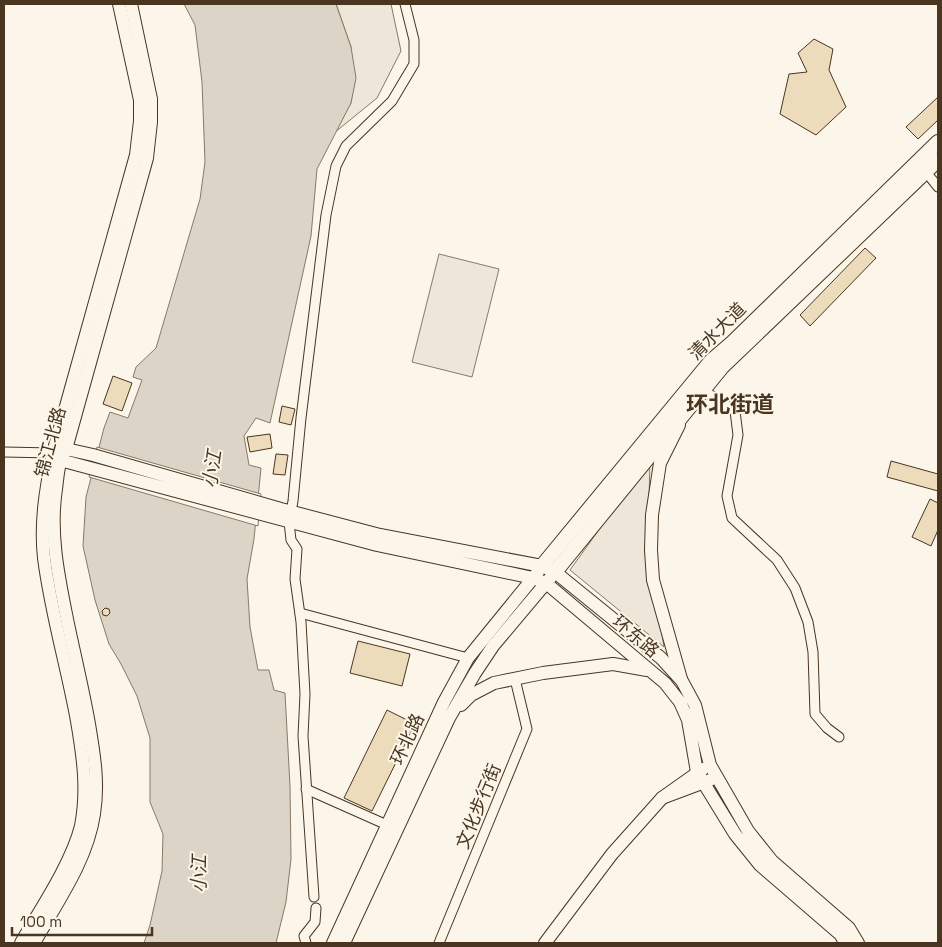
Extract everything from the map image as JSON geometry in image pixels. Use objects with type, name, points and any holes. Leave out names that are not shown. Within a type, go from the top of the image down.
[{"type":"main road","name":"锦江北路","points":[[34,943],[78,865],[91,831],[96,793],[95,763],[55,555],[53,512],[59,454],[139,137],[140,100],[119,4]]},
{"type":"main road","name":"锦江北路","points":[[21,943],[68,860],[80,828],[85,793],[84,764],[44,556],[44,500],[147,158],[150,138],[151,99],[130,4]]},
{"type":"main road","name":"清水大道","points":[[549,569],[711,361],[733,342],[938,142]]},
{"type":"main road","name":"清水大道","points":[[549,569],[722,367],[938,160]]},
{"type":"main road","points":[[682,681],[653,580],[651,550],[652,516],[660,463],[686,409]]},
{"type":"main road","points":[[59,454],[91,461],[285,516],[549,569]]},
{"type":"main road","name":"环东路","points":[[285,516],[377,545],[533,578],[546,583],[665,683],[680,702],[688,720],[697,772],[735,834],[760,865],[841,935],[845,943]]},
{"type":"main road","name":"环东路","points":[[549,569],[661,658],[682,681],[695,705],[710,765],[748,832],[772,861],[849,928],[858,943]]},
{"type":"main road","name":"环北路","points":[[332,943],[444,702],[468,658],[533,578],[549,569]]},
{"type":"main road","name":"环北路","points":[[344,943],[450,718],[475,673],[493,646],[546,583],[549,569]]},
{"type":"main road","points":[[450,718],[471,695],[494,684],[553,672],[612,664],[651,671]]},
{"type":"main road","points":[[545,943],[612,854],[662,798],[697,772],[710,765]]},
{"type":"main road","points":[[662,798],[704,784],[717,777]]},
{"type":"street","points":[[314,897],[303,736],[305,694],[300,613],[295,579],[297,549],[291,540],[285,516],[301,418],[326,215],[336,166],[346,146],[392,101],[414,64],[414,40],[405,4]]},
{"type":"street","points":[[926,172],[938,187]]},
{"type":"street","points":[[703,390],[735,411],[738,435],[726,496],[732,518],[777,560],[795,588],[808,622],[813,652],[816,714],[827,728],[839,737]]},
{"type":"street","points":[[4,452],[59,454]]},
{"type":"street","points":[[300,613],[468,658]]},
{"type":"street","name":"文化步行街","points":[[439,943],[527,729],[516,679]]},
{"type":"street","points":[[306,788],[387,825]]},
{"type":"street","points":[[306,943],[304,936],[315,922],[316,908]]},
{"type":"shaded area","points":[[336,4],[391,4],[401,51],[377,98],[334,133],[351,103],[351,47]]},
{"type":"shaded area","points":[[439,254],[499,269],[472,377],[412,362]]},
{"type":"shaded area","points":[[650,459],[648,542],[664,647],[570,570]]},
{"type":"water","name":"小江","points":[[184,4],[336,4],[351,47],[356,78],[351,103],[317,169],[311,236],[270,423],[256,418],[244,436],[249,465],[261,468],[254,539],[247,579],[250,627],[258,670],[269,670],[274,690],[285,693],[290,786],[291,859],[286,902],[276,943],[144,943],[162,871],[163,834],[150,802],[150,738],[137,696],[109,644],[95,600],[83,546],[86,497],[104,428],[110,412],[128,418],[142,380],[133,377],[136,367],[156,348],[200,199],[205,162],[202,82],[195,25]]},
{"type":"pier","points":[[97,447],[261,494],[258,526],[89,477]]},
{"type":"building","points":[[814,39],[833,49],[829,70],[846,107],[816,135],[780,114],[789,74],[807,72],[798,53]]},
{"type":"building","points":[[938,97],[938,120],[918,139],[906,127]]},
{"type":"building","points":[[865,248],[876,258],[810,326],[800,315]]},
{"type":"building","points":[[113,376],[132,383],[122,411],[103,404]]},
{"type":"building","points":[[282,406],[295,409],[291,425],[279,422]]},
{"type":"building","points":[[270,434],[272,448],[250,452],[247,437]]},
{"type":"building","points":[[276,454],[288,455],[285,475],[273,474]]},
{"type":"building","points":[[891,461],[938,474],[938,491],[887,477]]},
{"type":"building","points":[[930,499],[938,503],[938,530],[931,546],[912,537]]},
{"type":"building","points":[[105,608],[109,609],[110,613],[107,616],[103,615],[102,611]]},
{"type":"building","points":[[358,641],[410,654],[402,686],[350,673]]},
{"type":"building","points":[[387,710],[415,724],[372,811],[344,798]]},
{"type":"district","name":"环北街道","points":[[730,404]]}]
